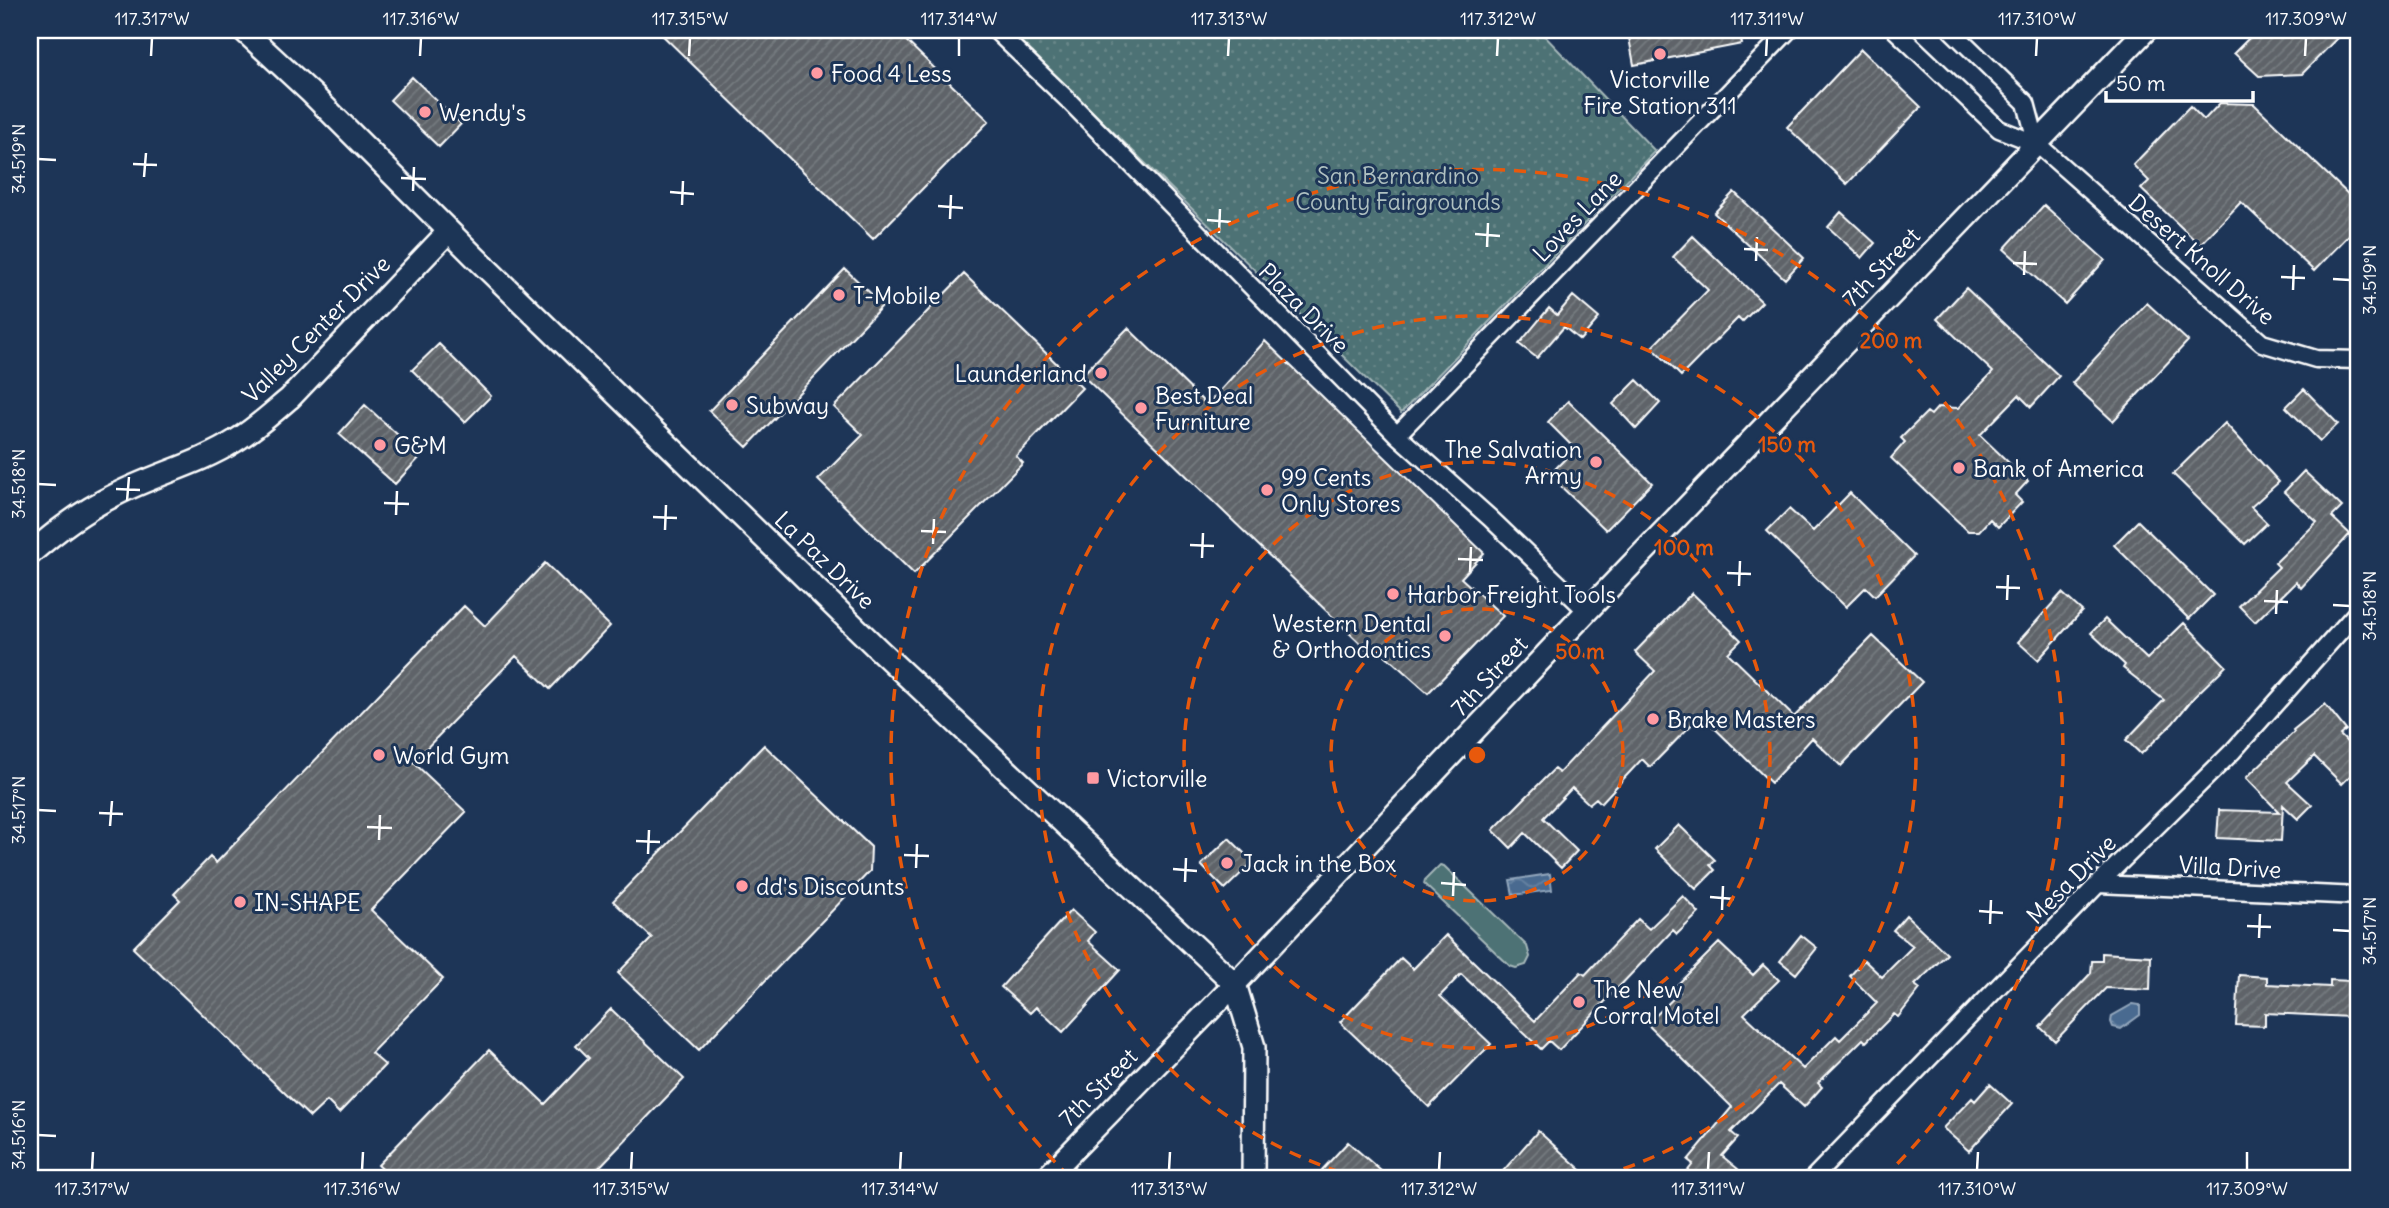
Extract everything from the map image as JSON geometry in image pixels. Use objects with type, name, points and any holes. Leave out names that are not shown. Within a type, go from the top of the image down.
[{"type":"main road","name":"La Paz Drive","points":[[243,30],[311,93],[878,649],[1236,984]]},
{"type":"main road","name":"7th Street","points":[[1046,1178],[1236,984],[1587,611],[2146,30]]},
{"type":"main road","name":"Valley Center Drive","points":[[30,554],[62,525],[114,495],[223,448],[265,419],[290,398],[449,231]]},
{"type":"main road","points":[[1236,984],[1254,1047],[1253,1178]]},
{"type":"street","name":"Plaza Drive","points":[[995,30],[1068,100],[1397,435],[1490,518],[1587,611]]},
{"type":"street","name":"Loves Lane","points":[[1397,435],[1789,30]]},
{"type":"street","name":"Desert Knoll Drive","points":[[1895,30],[1999,128],[2037,144],[2262,343],[2316,359],[2359,360]]},
{"type":"street","points":[[1951,30],[2026,103],[2037,144]]},
{"type":"street","name":"Mesa Drive","points":[[1813,1178],[2098,884],[2233,751],[2359,610]]},
{"type":"street","name":"Villa Drive","points":[[2098,884],[2359,896]]},
{"type":"green space","name":"San Bernardino County Fairgrounds","points":[[1009,30],[1539,30],[1655,151],[1401,413]]},
{"type":"green space","points":[[1440,865],[1527,946],[1530,957],[1526,965],[1516,968],[1510,966],[1424,884]]},
{"type":"water","points":[[1550,874],[1552,890],[1513,895],[1510,880]]},
{"type":"water","points":[[2133,1004],[2140,1005],[2140,1015],[2121,1029],[2113,1027],[2112,1016]]},
{"type":"building","points":[[657,30],[895,30],[989,121],[873,239]]},
{"type":"building","name":"Victorville Fire Station 311","points":[[1739,30],[1742,44],[1634,65],[1628,32]]},
{"type":"building","points":[[2257,30],[2345,30],[2302,74],[2259,76],[2234,53]]},
{"type":"building","points":[[1861,49],[1921,107],[1847,184],[1787,127]]},
{"type":"building","name":"Wendy's","points":[[412,77],[461,124],[439,147],[390,100]]},
{"type":"building","points":[[2220,103],[2254,104],[2352,198],[2351,233],[2314,271],[2241,202],[2200,245],[2141,189],[2149,181],[2133,165],[2190,106],[2204,120]]},
{"type":"building","points":[[1734,192],[1804,258],[1785,279],[1714,213]]},
{"type":"building","points":[[2044,205],[2105,260],[2065,304],[2004,249]]},
{"type":"building","points":[[1841,212],[1875,243],[1862,258],[1828,227]]},
{"type":"building","points":[[1693,236],[1762,302],[1742,322],[1738,318],[1681,376],[1652,347],[1708,290],[1673,257]]},
{"type":"building","points":[[845,269],[883,305],[747,447],[709,411]]},
{"type":"building","points":[[964,274],[1082,388],[1016,456],[1023,463],[914,574],[818,480],[863,435],[834,407]]},
{"type":"building","name":"Bank of America","points":[[1966,288],[2059,376],[2031,407],[2019,395],[1980,435],[2028,481],[2015,495],[2022,502],[1998,527],[1990,519],[1979,531],[1968,531],[1891,458],[1905,442],[1901,438],[1927,412],[1931,415],[1938,407],[1958,408],[1993,372],[1937,319]]},
{"type":"building","points":[[1573,296],[1599,318],[1580,340],[1564,327],[1537,358],[1519,344],[1549,308],[1557,315]]},
{"type":"building","points":[[2147,303],[2188,341],[2113,421],[2072,383]]},
{"type":"building","points":[[1128,328],[1207,405],[1265,341],[1484,553],[1461,578],[1503,616],[1428,693],[1375,646],[1369,652],[1082,375]]},
{"type":"building","name":"G&M","points":[[439,344],[491,396],[465,422],[412,370]]},
{"type":"building","points":[[1637,380],[1660,403],[1636,429],[1613,404]]},
{"type":"building","points":[[2304,389],[2338,424],[2320,441],[2286,407]]},
{"type":"building","name":"The Salvation Army","points":[[1568,401],[1652,483],[1606,530],[1549,475],[1575,449],[1548,422]]},
{"type":"building","name":"G&M","points":[[365,405],[421,456],[395,484],[339,434]]},
{"type":"building","points":[[2225,423],[2279,482],[2251,507],[2267,523],[2245,544],[2173,474]]},
{"type":"building","points":[[2304,471],[2342,507],[2332,517],[2350,534],[2301,588],[2296,582],[2255,622],[2239,606],[2279,567],[2275,563],[2317,522],[2284,492]]},
{"type":"building","points":[[1850,493],[1914,556],[1875,596],[1866,587],[1846,607],[1767,531],[1789,509],[1813,531]]},
{"type":"building","points":[[2138,521],[2213,595],[2189,619],[2114,545]]},
{"type":"building","points":[[545,563],[610,626],[550,689],[516,656],[413,762],[466,812],[371,910],[443,979],[371,1053],[385,1065],[339,1113],[327,1101],[310,1117],[133,948],[180,900],[174,894],[210,857],[216,863],[464,606],[485,626]]},
{"type":"building","points":[[1692,593],[1741,640],[1728,653],[1794,717],[1873,636],[1922,682],[1841,766],[1812,738],[1771,783],[1701,715],[1650,767],[1642,759],[1601,803],[1596,798],[1589,804],[1572,788],[1543,818],[1577,851],[1561,868],[1525,833],[1511,848],[1493,830],[1554,769],[1559,773],[1655,671],[1635,652]]},
{"type":"building","points":[[2062,593],[2082,611],[2038,660],[2018,642]]},
{"type":"building","points":[[2105,619],[2147,659],[2184,623],[2226,666],[2141,754],[2126,740],[2164,700],[2123,668],[2125,665],[2091,633]]},
{"type":"building","points":[[2325,704],[2346,730],[2340,735],[2359,754],[2359,767],[2342,784],[2314,756],[2287,782],[2312,805],[2298,819],[2283,805],[2281,841],[2217,838],[2219,810],[2279,812],[2246,778],[2294,732],[2293,730]]},
{"type":"building","name":"dd's Discounts","points":[[764,745],[871,847],[870,871],[699,1050],[618,973],[652,938],[613,901]]},
{"type":"building","points":[[1679,825],[1715,860],[1710,865],[1715,870],[1696,889],[1655,849]]},
{"type":"building","name":"Jack in the Box","points":[[1229,838],[1253,862],[1225,889],[1201,865]]},
{"type":"building","points":[[1683,896],[1699,913],[1677,934],[1673,930],[1559,1050],[1549,1041],[1541,1049],[1461,974],[1440,996],[1491,1044],[1429,1107],[1340,1022],[1401,958],[1413,969],[1446,935],[1535,1021],[1581,972],[1585,975],[1638,919],[1649,929]]},
{"type":"building","points":[[1071,910],[1095,932],[1088,941],[1120,970],[1063,1032],[1036,1007],[1030,1013],[1001,987]]},
{"type":"building","points":[[1906,915],[1947,954],[1915,985],[1920,989],[1898,1017],[1894,1014],[1866,1042],[1863,1039],[1818,1083],[1822,1087],[1804,1107],[1779,1084],[1731,1132],[1738,1138],[1722,1156],[1738,1169],[1730,1178],[1682,1178],[1693,1164],[1688,1160],[1732,1107],[1647,1024],[1680,992],[1675,987],[1719,943],[1753,975],[1763,965],[1779,980],[1744,1014],[1803,1069],[1836,1036],[1840,1040],[1877,1003],[1850,976],[1864,960],[1882,977],[1913,946],[1893,930]]},
{"type":"building","points":[[1801,935],[1817,948],[1796,974],[1780,961]]},
{"type":"building","points":[[2102,953],[2151,956],[2150,990],[2106,988],[2055,1041],[2040,1027],[2091,973],[2092,961],[2102,961]]},
{"type":"building","points":[[2239,975],[2267,977],[2267,984],[2330,987],[2330,980],[2352,981],[2350,1017],[2265,1013],[2265,1026],[2236,1025]]},
{"type":"building","points":[[611,1009],[684,1079],[589,1178],[392,1178],[378,1165],[489,1050],[545,1104],[589,1058],[576,1045]]},
{"type":"building","points":[[1990,1084],[2012,1104],[1969,1151],[1943,1128],[1972,1098],[1975,1101]]},
{"type":"building","points":[[1538,1131],[1590,1178],[1497,1178]]},
{"type":"building","points":[[1348,1142],[1389,1178],[1332,1178],[1322,1170]]},
{"type":"place","name":"Victorville Fire Station 311","points":[[1660,54]]},
{"type":"place","name":"Food 4 Less","points":[[817,73]]},
{"type":"place","name":"Wendy's","points":[[425,112]]},
{"type":"place","name":"T-Mobile","points":[[839,295]]},
{"type":"place","name":"Launderland","points":[[1101,373]]},
{"type":"place","name":"Subway","points":[[732,405]]},
{"type":"place","name":"Best Deal Furniture","points":[[1141,408]]},
{"type":"place","name":"G&M","points":[[380,445]]},
{"type":"place","name":"The Salvation Army","points":[[1596,462]]},
{"type":"place","name":"Bank of America","points":[[1959,468]]},
{"type":"place","name":"99 Cents Only Stores","points":[[1267,490]]},
{"type":"place","name":"Harbor Freight Tools","points":[[1393,594]]},
{"type":"place","name":"Western Dental & Orthodontics","points":[[1445,636]]},
{"type":"place","name":"Brake Masters","points":[[1653,719]]},
{"type":"place","name":"World Gym","points":[[379,755]]},
{"type":"place","name":"Victorville","points":[[1093,778]]},
{"type":"place","name":"Jack in the Box","points":[[1227,863]]},
{"type":"place","name":"dd's Discounts","points":[[742,886]]},
{"type":"place","name":"IN-SHAPE","points":[[240,902]]},
{"type":"place","name":"The New Corral Motel","points":[[1579,1002]]}]
